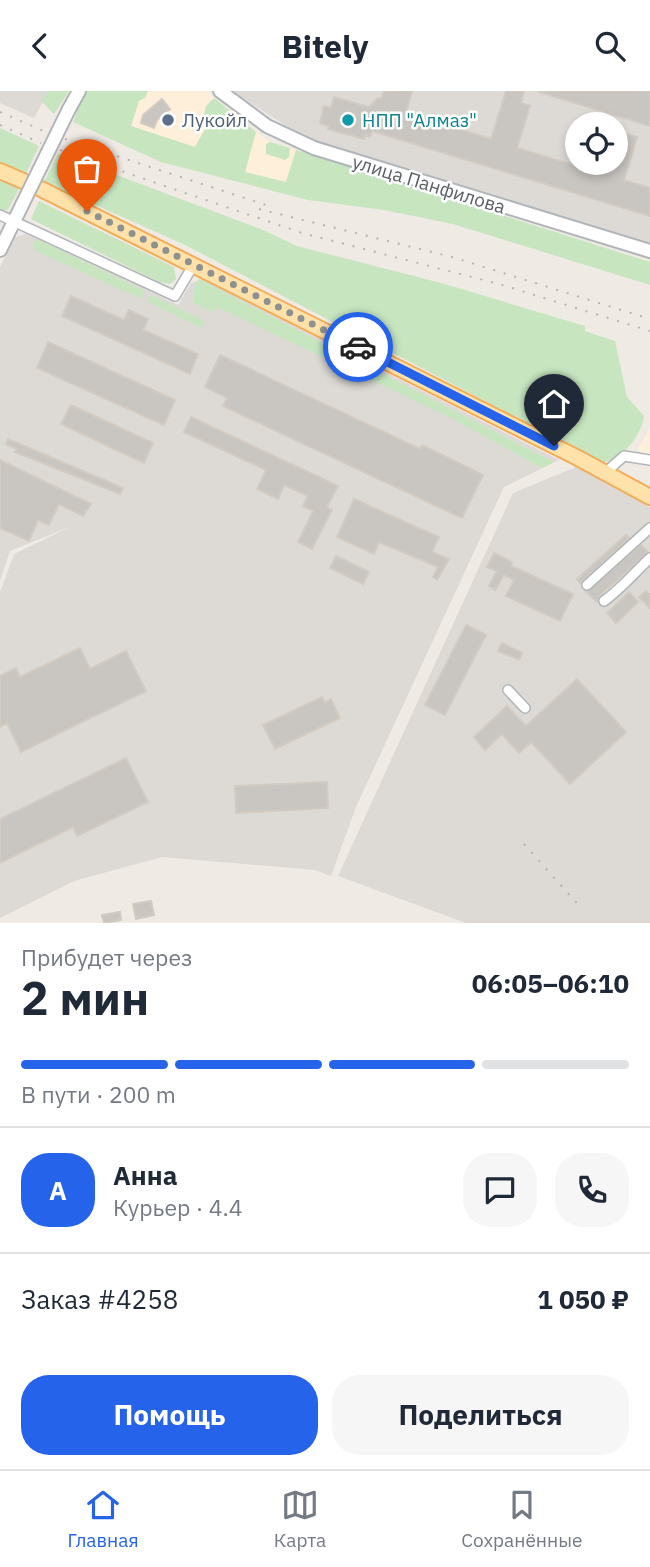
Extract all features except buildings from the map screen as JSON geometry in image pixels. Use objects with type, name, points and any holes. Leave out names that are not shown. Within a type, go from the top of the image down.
[{"type":"main road","points":[[0,250],[79,91]]},
{"type":"main road","name":"улица Панфилова","points":[[220,91],[267,126],[314,148],[650,251]]},
{"type":"main road","points":[[0,171],[23,181]]},
{"type":"main road","points":[[41,189],[606,472],[650,497]]},
{"type":"street","points":[[0,215],[175,296],[194,264]]},
{"type":"street","points":[[606,472],[624,456],[650,460]]},
{"type":"street","points":[[587,585],[650,528]]},
{"type":"street","points":[[604,601],[622,589],[628,578],[650,558]]},
{"type":"street","points":[[508,690],[525,708]]},
{"type":"shaded area","points":[[0,91],[49,91],[34,118],[0,103]]},
{"type":"shaded area","name":"Лукойл","points":[[148,91],[208,91],[214,98],[206,106],[206,127],[195,147],[131,126],[139,100],[145,98]]},
{"type":"shaded area","points":[[231,91],[650,91],[650,245],[312,142]]},
{"type":"shaded area","points":[[256,132],[270,142],[296,150],[286,182],[245,172]]},
{"type":"shaded area","points":[[25,234],[38,236],[178,305],[191,283],[203,280],[559,460],[504,487],[356,807],[331,876],[314,870],[162,857],[74,881],[0,918],[0,592],[14,554],[72,526],[10,551],[0,581],[0,267],[14,238]]},
{"type":"shaded area","points":[[650,428],[650,458],[642,456],[638,448]]},
{"type":"shaded area","points":[[576,467],[650,507],[650,923],[466,923],[338,876],[513,493]]},
{"type":"green space","points":[[49,91],[69,91],[54,114],[41,101]]},
{"type":"green space","points":[[85,91],[148,91],[145,98],[139,101],[131,126],[195,147],[206,127],[202,122],[206,106],[214,98],[256,132],[245,172],[286,182],[296,150],[650,262],[650,285],[453,224],[384,210],[308,200],[161,162],[73,122]]},
{"type":"green space","points":[[0,128],[39,146],[26,174],[0,162]]},
{"type":"green space","points":[[270,142],[290,148],[289,157],[285,160],[266,154],[266,144]]},
{"type":"green space","points":[[58,153],[261,229],[297,246],[445,284],[585,326],[585,331],[615,341],[627,397],[644,416],[640,431],[616,458],[602,462],[185,245],[44,182]]},
{"type":"green space","points":[[0,180],[19,189],[8,210],[0,210]]},
{"type":"green space","points":[[39,201],[174,267],[176,279],[170,284],[159,282],[31,219]]},
{"type":"green space","points":[[37,239],[145,291],[141,299],[36,251],[33,243]]},
{"type":"green space","points":[[199,279],[554,462],[542,468],[447,416],[217,307],[212,312],[193,303],[195,284]]},
{"type":"green space","points":[[151,295],[205,323],[201,328],[148,302]]},
{"type":"railway","points":[[0,112],[46,132]]},
{"type":"railway","points":[[0,125],[41,143]]},
{"type":"railway","points":[[65,139],[272,207]]},
{"type":"railway","points":[[60,150],[302,233],[499,284],[650,331]]},
{"type":"railway","points":[[259,209],[452,257],[650,319]]},
{"type":"railway","points":[[524,844],[582,909]]},
{"type":"way so far","points":[[87,211],[358,347]]},
{"type":"place","name":"Лукойл","points":[[168,120]]},
{"type":"place","name":"НПП \"Алмаз\"","points":[[348,120]]},
{"type":"route","points":[[358,347],[554,446]]}]
